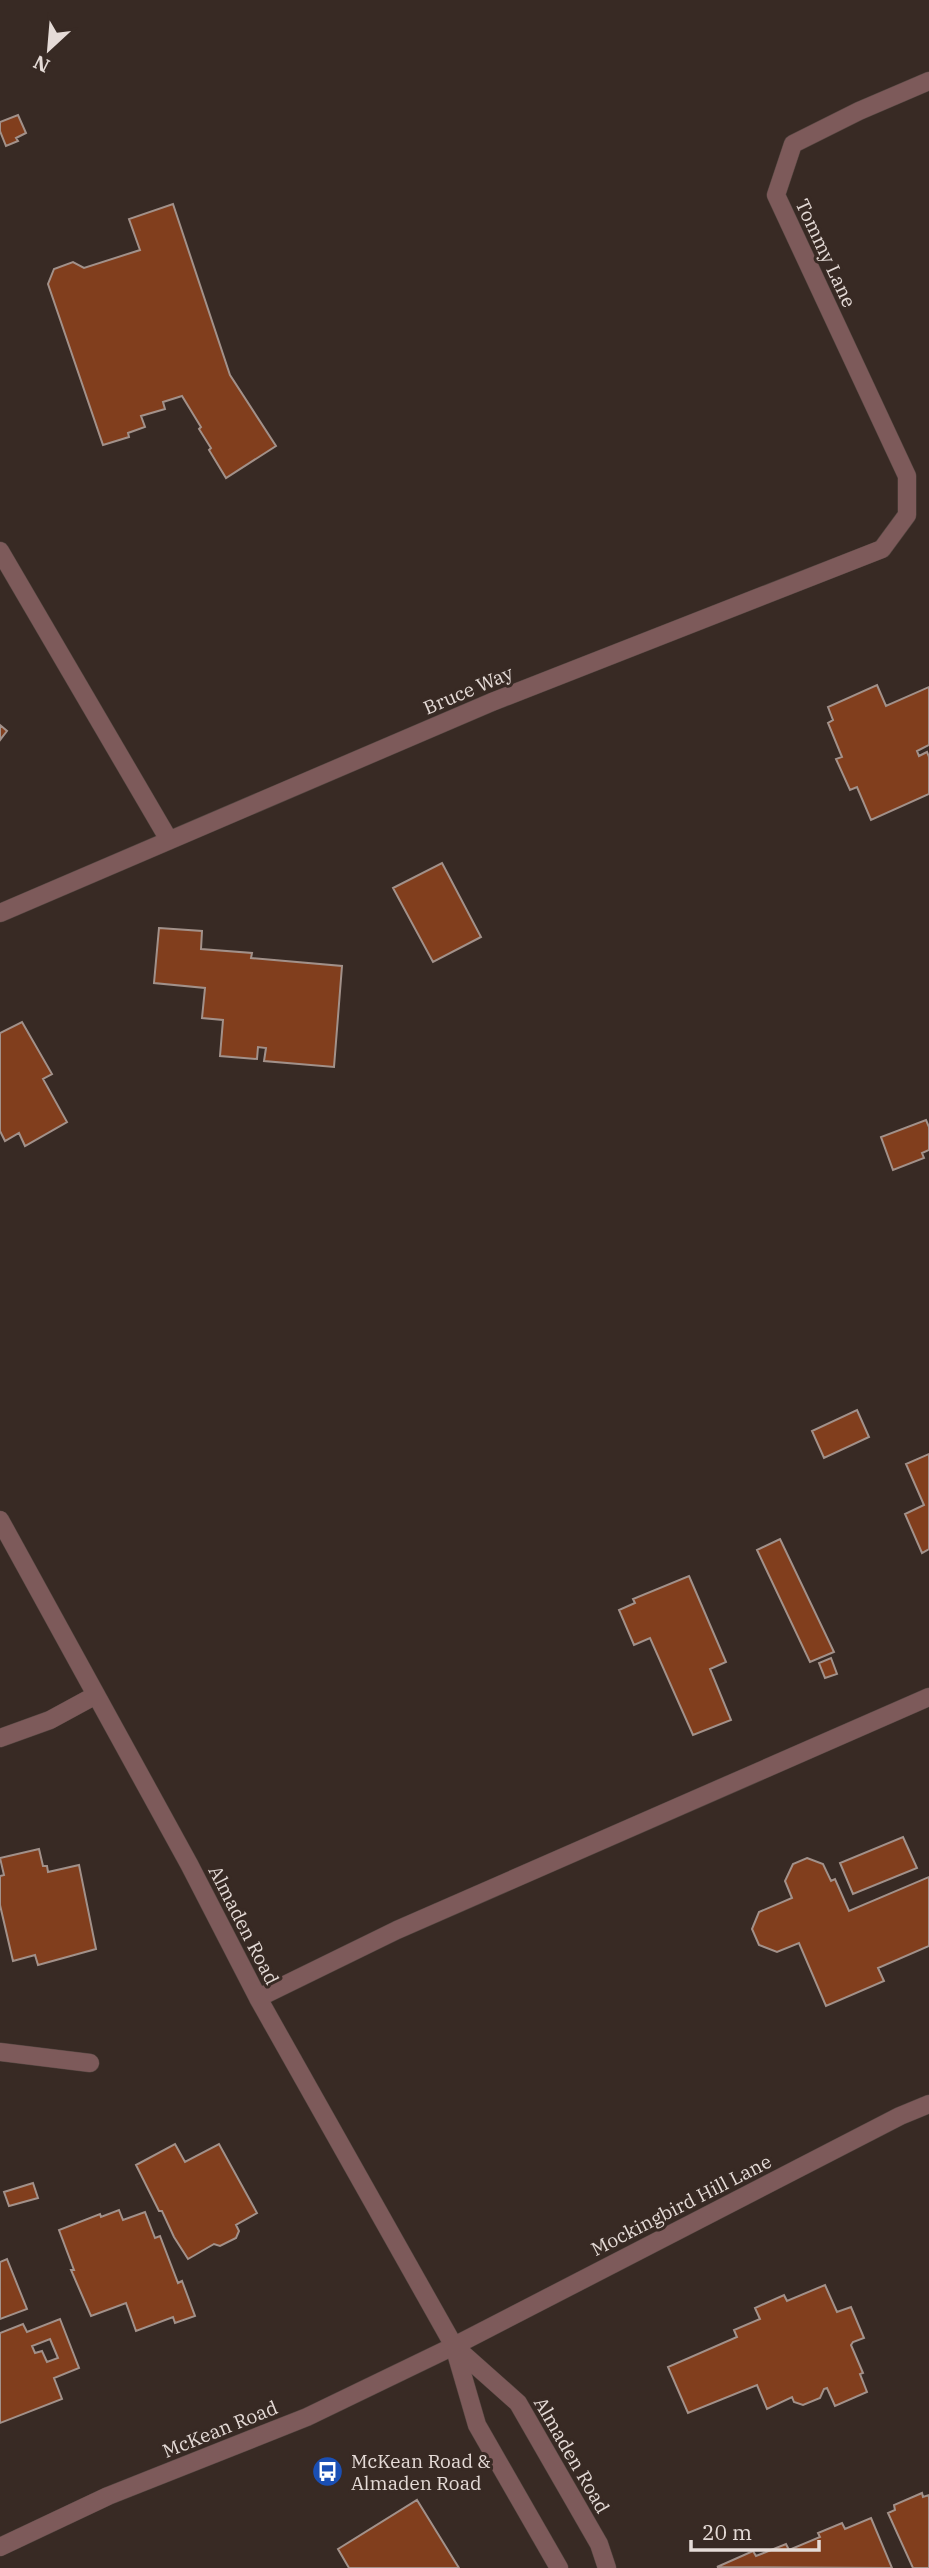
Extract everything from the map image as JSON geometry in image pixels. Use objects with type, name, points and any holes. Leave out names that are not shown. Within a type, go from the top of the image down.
[{"type":"street","name":"Tommy Lane","points":[[907,476],[776,195],[793,144],[859,111],[929,81]]},
{"type":"street","name":"Bruce Way","points":[[0,912],[492,702],[882,549],[906,514],[907,476]]},
{"type":"street","points":[[0,551],[169,841]]},
{"type":"street","name":"Almaden Road","points":[[0,1520],[189,1864],[258,1998],[454,2346],[477,2425],[559,2568]]},
{"type":"street","points":[[0,1738],[50,1720],[96,1695]]},
{"type":"street","points":[[258,1998],[397,1930],[929,1697]]},
{"type":"street","points":[[0,2052],[90,2063]]},
{"type":"street","name":"Mockingbird Hill Lane","points":[[454,2346],[900,2116],[929,2104]]},
{"type":"street","name":"Almaden Road","points":[[454,2346],[518,2403],[600,2544],[607,2568]]},
{"type":"street","name":"McKean Road","points":[[0,2547],[108,2496],[307,2417],[454,2346]]},
{"type":"building","points":[[18,115],[26,133],[16,138],[18,141],[6,146],[0,131],[0,122]]},
{"type":"building","points":[[173,204],[230,375],[276,446],[226,478],[182,396],[163,402],[165,409],[141,416],[145,427],[128,433],[129,437],[103,445],[48,284],[54,269],[73,262],[84,268],[140,250],[129,219]]},
{"type":"building","points":[[877,685],[886,706],[929,687],[929,745],[917,751],[919,756],[927,752],[929,757],[929,794],[871,820],[857,787],[850,790],[836,759],[842,757],[828,723],[833,720],[828,707]]},
{"type":"building","points":[[0,725],[7,731],[0,740]]},
{"type":"building","points":[[442,863],[481,937],[433,962],[393,888]]},
{"type":"building","points":[[159,928],[202,931],[201,949],[252,953],[251,958],[342,966],[334,1067],[264,1061],[266,1048],[258,1047],[257,1059],[220,1056],[223,1020],[202,1018],[205,988],[154,983]]},
{"type":"building","points":[[22,1022],[52,1074],[43,1079],[67,1122],[25,1146],[19,1133],[5,1141],[0,1131],[0,1033]]},
{"type":"building","points":[[926,1120],[929,1127],[929,1150],[922,1153],[924,1158],[893,1170],[881,1137]]},
{"type":"building","points":[[857,1410],[869,1437],[824,1458],[812,1431]]},
{"type":"building","points":[[929,1454],[929,1549],[922,1553],[905,1514],[924,1505],[906,1464]]},
{"type":"building","points":[[780,1539],[834,1652],[810,1662],[757,1550]]},
{"type":"building","points":[[689,1576],[726,1662],[710,1669],[731,1720],[693,1735],[650,1638],[634,1645],[619,1610],[635,1603],[633,1599]]},
{"type":"building","points":[[831,1658],[837,1674],[825,1678],[819,1663]]},
{"type":"building","points":[[903,1837],[917,1868],[853,1894],[840,1863]]},
{"type":"building","points":[[39,1849],[43,1866],[47,1866],[48,1872],[79,1865],[96,1949],[38,1965],[35,1955],[13,1961],[0,1905],[0,1876],[4,1875],[0,1858]]},
{"type":"building","points":[[807,1858],[823,1864],[831,1881],[835,1879],[849,1911],[929,1877],[929,1946],[878,1968],[884,1981],[826,2006],[799,1943],[777,1952],[759,1945],[752,1929],[759,1912],[792,1898],[785,1881],[793,1864]]},
{"type":"building","points":[[175,2144],[185,2162],[219,2144],[257,2213],[236,2225],[239,2231],[236,2238],[220,2246],[214,2244],[188,2259],[162,2211],[159,2211],[136,2165]]},
{"type":"building","points":[[33,2183],[38,2198],[9,2206],[4,2192]]},
{"type":"building","points":[[119,2210],[123,2220],[145,2212],[155,2238],[160,2236],[178,2283],[182,2281],[195,2316],[175,2323],[173,2317],[136,2331],[126,2303],[91,2316],[71,2270],[74,2270],[59,2230],[100,2214],[101,2217]]},
{"type":"building","points":[[7,2259],[27,2309],[0,2319],[0,2262]]},
{"type":"building","points":[[825,2285],[837,2312],[851,2307],[864,2338],[851,2345],[863,2373],[860,2374],[867,2392],[835,2406],[827,2388],[820,2398],[803,2405],[794,2402],[792,2397],[767,2409],[757,2385],[688,2413],[668,2367],[737,2337],[734,2330],[760,2319],[755,2308],[784,2295],[787,2301]]},
{"type":"building","points":[[60,2319],[79,2368],[54,2378],[62,2399],[0,2423],[0,2333],[23,2324],[27,2332]],"holes":[[[50,2339],[58,2358],[47,2362],[42,2351],[35,2353],[32,2346]]]},
{"type":"building","points":[[922,2493],[923,2497],[929,2495],[929,2568],[913,2568],[888,2513],[895,2510],[894,2505]]},
{"type":"building","points":[[417,2500],[459,2568],[349,2568],[338,2549]]},
{"type":"building","points":[[871,2518],[892,2568],[717,2567],[753,2551],[756,2556],[786,2544],[789,2550],[820,2537],[818,2533],[842,2523],[845,2529]]},
{"type":"place","name":"McKean Road & Almaden Road","points":[[328,2472]]}]
